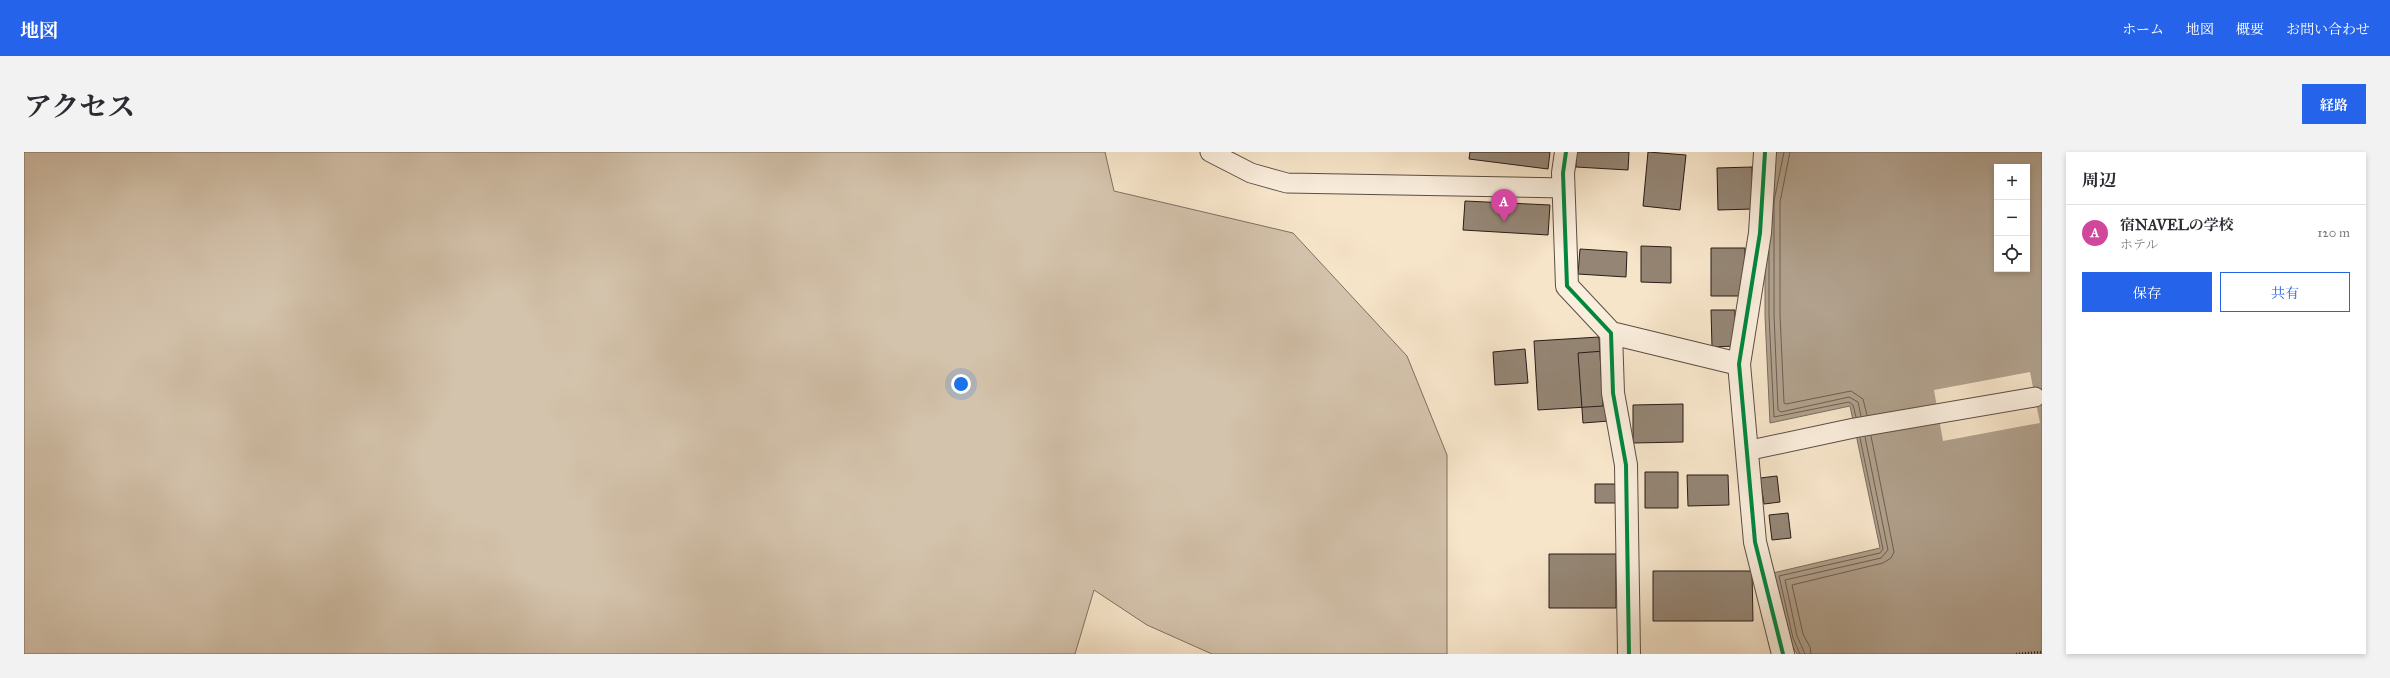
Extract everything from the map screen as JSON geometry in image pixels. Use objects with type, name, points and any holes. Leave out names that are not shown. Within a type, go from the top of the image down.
[{"type":"street","points":[[1566,152],[1564,188],[1567,286],[1610,333],[1739,364]]},
{"type":"street","points":[[1763,152],[1760,232],[1739,364],[1755,542],[1783,654]]},
{"type":"street","points":[[1610,333],[1613,393],[1626,465],[1629,654]]},
{"type":"lane","points":[[1210,152],[1251,174],[1286,183],[1564,188]]},
{"type":"lane","points":[[1746,451],[1854,428],[2035,397]]},
{"type":"path","points":[[2016,654],[2042,652]]},
{"type":"shaded area","points":[[24,152],[1105,152],[1114,191],[1293,233],[1407,356],[1447,455],[1447,654],[1212,654],[1147,625],[1094,590],[1075,654],[24,654]]},
{"type":"water","points":[[1776,152],[2042,152],[2042,654],[1797,654],[1789,640],[1773,573],[1880,548],[1850,406],[1770,423],[1765,316],[1765,200]]},
{"type":"pier","points":[[2030,372],[2040,423],[1943,441],[1934,390]]},
{"type":"building","points":[[1470,152],[1550,152],[1548,169],[1469,159]]},
{"type":"building","points":[[1576,152],[1629,152],[1628,170],[1576,167]]},
{"type":"building","points":[[1648,152],[1686,155],[1680,210],[1643,206]]},
{"type":"building","points":[[1752,167],[1753,209],[1718,210],[1717,168]]},
{"type":"building","points":[[1465,201],[1550,205],[1548,235],[1463,230]]},
{"type":"building","points":[[1641,246],[1671,247],[1671,283],[1641,282]]},
{"type":"building","points":[[1711,248],[1745,248],[1745,296],[1711,296]]},
{"type":"building","points":[[1580,249],[1627,252],[1626,277],[1578,274]]},
{"type":"building","points":[[1711,310],[1735,310],[1735,346],[1712,347]]},
{"type":"building","points":[[1599,337],[1603,406],[1538,410],[1534,341]]},
{"type":"building","points":[[1525,349],[1528,383],[1495,385],[1493,352]]},
{"type":"building","points":[[1604,351],[1609,421],[1583,423],[1578,353]]},
{"type":"building","points":[[1683,404],[1683,442],[1633,443],[1633,405]]},
{"type":"building","points":[[1645,472],[1678,472],[1678,508],[1645,508]]},
{"type":"building","points":[[1687,475],[1728,475],[1729,505],[1688,506]]},
{"type":"building","points":[[1777,476],[1780,502],[1764,504],[1760,478]]},
{"type":"building","points":[[1595,484],[1619,484],[1619,503],[1595,503]]},
{"type":"building","points":[[1788,513],[1791,538],[1772,540],[1769,515]]},
{"type":"building","points":[[1549,554],[1616,554],[1616,608],[1549,608]]},
{"type":"building","points":[[1653,571],[1752,571],[1753,621],[1653,621]]},
{"type":"cycle path","points":[[1566,152],[1563,173],[1567,286],[1611,333],[1613,393],[1626,465],[1629,654]]},
{"type":"cycle path","points":[[1765,152],[1760,233],[1739,364],[1755,542],[1783,654]]},
{"type":"place","name":"宿NAVELの学校","points":[[1504,222]]}]
